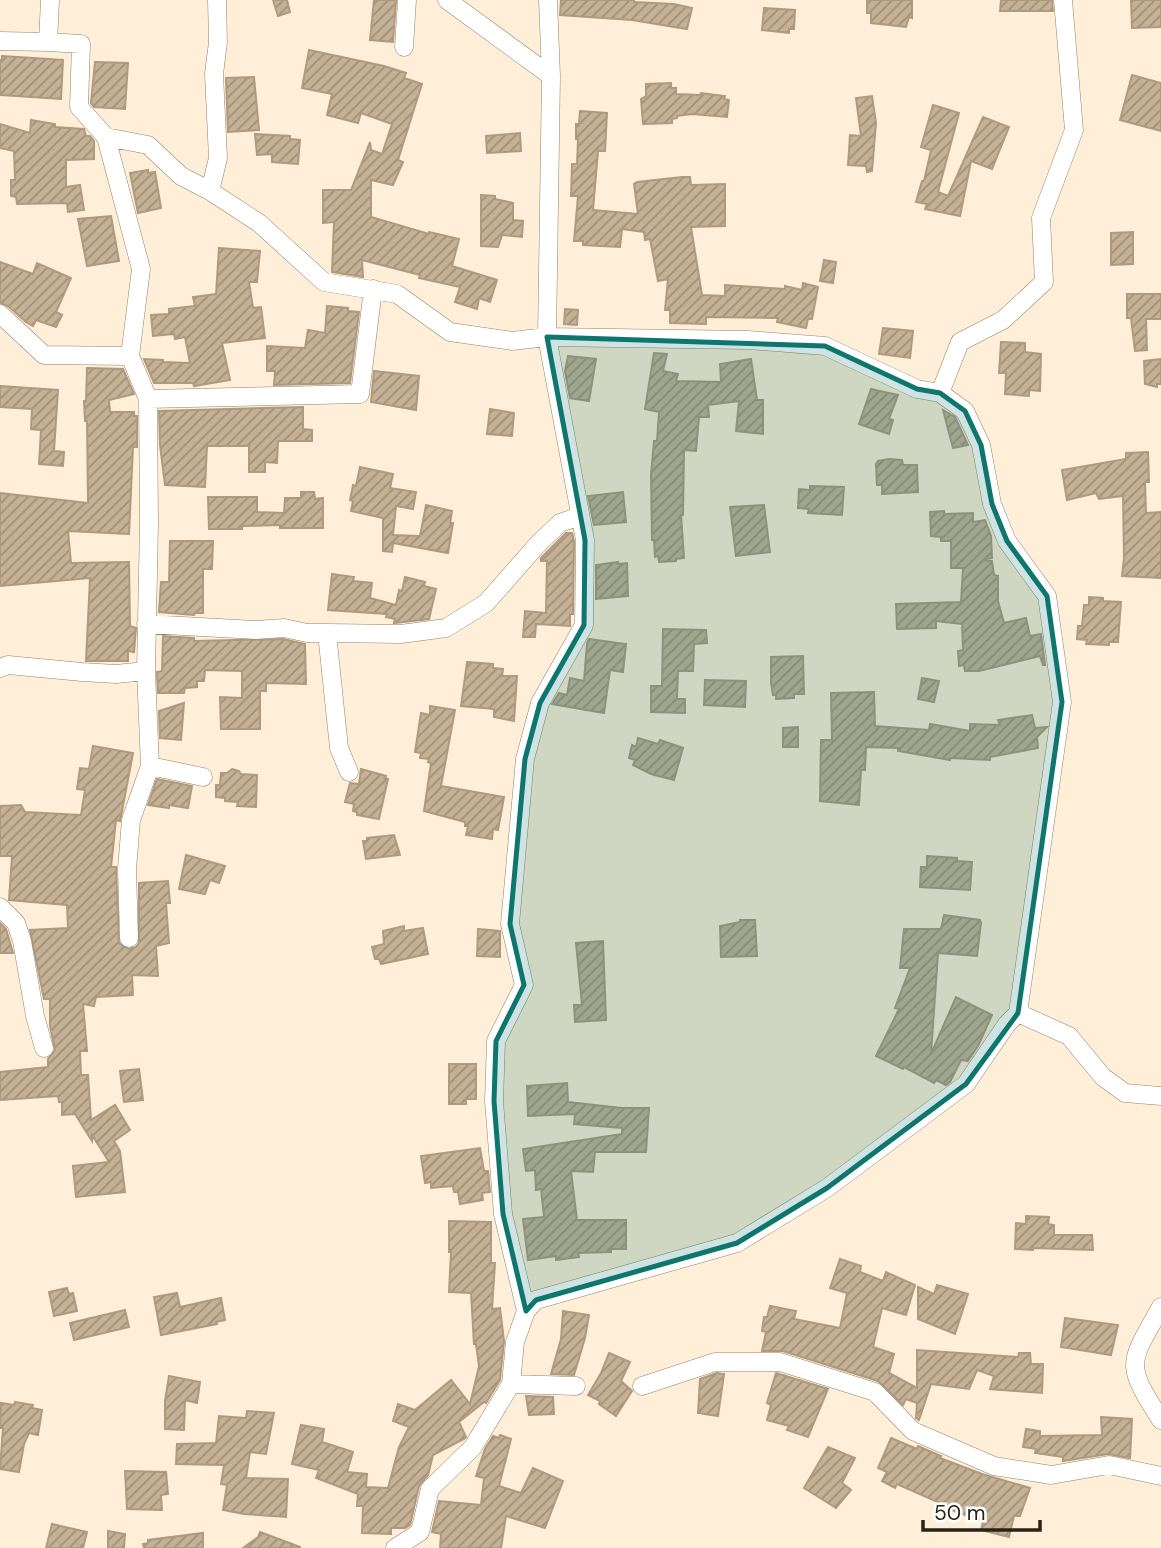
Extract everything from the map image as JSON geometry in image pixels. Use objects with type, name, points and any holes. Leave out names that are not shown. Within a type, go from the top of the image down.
[{"type":"street","points":[[48,42],[50,0]]},
{"type":"street","points":[[210,191],[218,158],[214,75],[218,42],[216,0]]},
{"type":"street","points":[[404,47],[407,0]]},
{"type":"street","points":[[447,0],[551,76]]},
{"type":"street","points":[[526,1311],[503,1214],[494,1101],[496,1041],[524,985],[510,924],[525,759],[540,702],[584,625],[585,540],[547,337],[551,76],[548,0]]},
{"type":"street","points":[[940,393],[960,342],[1003,320],[1044,282],[1041,218],[1073,130],[1063,0]]},
{"type":"street","points":[[0,41],[80,44],[79,107],[106,137],[141,269],[130,356],[148,399],[146,671],[150,766],[131,820],[127,869],[129,938]]},
{"type":"street","points":[[106,137],[148,145],[181,176],[210,191],[259,223],[324,282],[397,294],[450,332],[512,341],[547,337],[748,340],[825,346],[917,389],[940,393],[965,411],[981,445],[992,503],[1007,541],[1047,596],[1062,702],[1018,1013],[1007,1024],[966,1084],[816,1195],[737,1242],[536,1300],[526,1311],[515,1342],[511,1384],[473,1447],[430,1489],[420,1532],[395,1548]]},
{"type":"street","points":[[148,399],[360,394],[373,289]]},
{"type":"street","points":[[0,314],[44,355],[130,356]]},
{"type":"street","points":[[146,624],[256,631],[284,628],[307,633],[401,634],[446,628],[486,603],[560,523],[580,516]]},
{"type":"street","points":[[327,633],[339,748],[349,772]]},
{"type":"street","points":[[0,668],[8,665],[116,674],[146,671]]},
{"type":"street","points":[[150,766],[203,777]]},
{"type":"street","points":[[0,907],[16,923],[19,932],[44,1048]]},
{"type":"street","points":[[1018,1013],[1069,1036],[1103,1077],[1125,1093],[1161,1096]]},
{"type":"street","points":[[1161,1307],[1135,1353],[1135,1373],[1142,1391],[1161,1420]]},
{"type":"street","points":[[642,1386],[715,1362],[780,1362],[874,1392],[913,1431],[995,1466],[1051,1475],[1109,1465],[1161,1476]]},
{"type":"street","points":[[511,1384],[576,1386]]},
{"type":"highlighted area","points":[[547,337],[825,346],[917,389],[940,393],[965,411],[981,445],[992,504],[1007,541],[1047,596],[1062,702],[1018,1013],[966,1084],[827,1188],[737,1243],[536,1300],[526,1311],[503,1214],[494,1101],[496,1041],[524,985],[510,924],[525,759],[540,703],[584,625],[585,540]]},
{"type":"building","points":[[273,0],[287,0],[290,12],[278,16]]},
{"type":"building","points":[[374,0],[396,0],[393,42],[370,40]]},
{"type":"building","points":[[561,0],[634,0],[692,8],[687,29],[632,20],[560,15]]},
{"type":"building","points":[[867,0],[912,0],[912,18],[909,17],[906,27],[871,23],[871,13],[867,13]]},
{"type":"building","points":[[1001,0],[1052,0],[1053,11],[1000,11]]},
{"type":"building","points":[[1131,0],[1161,0],[1161,27],[1132,28]]},
{"type":"building","points":[[764,8],[795,10],[794,29],[789,29],[789,33],[762,30]]},
{"type":"building","points":[[309,50],[384,66],[406,73],[404,78],[422,84],[398,160],[403,162],[393,185],[371,180],[371,217],[429,234],[459,239],[452,266],[497,280],[490,302],[479,298],[477,309],[455,302],[460,287],[419,278],[420,275],[362,260],[363,277],[332,272],[334,222],[323,223],[323,190],[351,190],[370,142],[371,150],[382,154],[392,124],[361,113],[358,123],[327,115],[332,94],[302,88]]},
{"type":"building","points":[[2,56],[63,60],[61,99],[0,95]]},
{"type":"building","points":[[95,62],[128,63],[125,109],[94,107],[91,103]]},
{"type":"building","points":[[1132,75],[1161,83],[1161,131],[1120,120]]},
{"type":"building","points":[[254,77],[259,130],[228,132],[226,78]]},
{"type":"building","points":[[671,83],[671,88],[676,88],[676,94],[725,96],[724,99],[729,100],[727,117],[692,114],[677,116],[672,119],[672,123],[643,124],[641,99],[646,96],[646,84]]},
{"type":"building","points":[[872,96],[876,123],[872,171],[867,172],[866,166],[848,165],[850,135],[861,136],[856,98]]},
{"type":"building","points":[[933,105],[959,113],[938,192],[948,196],[983,117],[1009,127],[992,169],[971,161],[960,216],[925,209],[927,204],[916,202],[931,150],[921,147]]},
{"type":"building","points":[[580,111],[607,113],[605,151],[598,151],[593,210],[638,214],[634,184],[637,182],[690,177],[691,185],[725,184],[725,226],[691,227],[702,295],[725,296],[725,285],[785,289],[785,286],[802,290],[803,283],[818,287],[812,319],[808,319],[806,328],[777,322],[778,318],[706,317],[706,324],[670,323],[670,310],[665,310],[668,279],[658,281],[650,239],[645,240],[644,232],[622,229],[620,247],[583,245],[583,241],[574,241],[578,196],[571,196],[572,164],[577,164],[576,124],[579,124]]},
{"type":"building","points":[[31,120],[55,124],[55,127],[84,129],[86,136],[90,136],[94,141],[94,159],[66,160],[66,187],[80,185],[84,210],[68,212],[67,203],[17,204],[16,197],[11,196],[11,180],[15,180],[14,151],[0,148],[0,124],[30,133]]},
{"type":"building","points":[[520,133],[521,151],[487,153],[486,136]]},
{"type":"building","points":[[255,134],[290,136],[290,139],[300,140],[298,164],[272,162],[272,154],[257,155]]},
{"type":"building","points":[[148,170],[148,173],[155,172],[161,208],[138,213],[130,173]]},
{"type":"building","points":[[481,195],[495,196],[495,199],[513,203],[513,220],[523,221],[522,237],[502,235],[498,247],[481,246]]},
{"type":"building","points":[[111,216],[119,261],[87,266],[78,219]]},
{"type":"building","points":[[1133,232],[1133,264],[1111,265],[1111,233]]},
{"type":"building","points":[[219,248],[260,251],[257,282],[249,282],[253,308],[261,307],[265,338],[222,343],[230,380],[194,386],[193,383],[154,383],[144,359],[190,363],[185,337],[175,339],[174,334],[153,336],[151,315],[169,314],[169,309],[195,306],[193,297],[216,294]]},
{"type":"building","points":[[824,260],[836,262],[833,283],[820,281]]},
{"type":"building","points":[[0,262],[33,274],[37,263],[71,278],[56,312],[62,315],[56,327],[36,320],[33,326],[8,306],[0,303]]},
{"type":"building","points":[[1127,294],[1161,294],[1161,319],[1146,319],[1147,350],[1135,351],[1131,318],[1127,318]]},
{"type":"building","points":[[327,306],[359,312],[350,383],[274,385],[275,371],[267,371],[267,346],[305,348],[308,330],[325,333]]},
{"type":"building","points":[[565,309],[578,310],[577,325],[564,324]]},
{"type":"building","points":[[883,328],[913,331],[910,358],[879,354]]},
{"type":"building","points":[[1001,342],[1025,343],[1025,352],[1041,354],[1040,391],[1029,390],[1029,396],[1005,394],[1006,373],[999,373]]},
{"type":"building","points":[[654,353],[667,354],[663,371],[678,374],[676,381],[721,382],[720,364],[751,359],[757,400],[763,400],[763,434],[736,431],[739,401],[708,405],[709,417],[699,417],[696,451],[684,450],[681,515],[684,558],[676,561],[659,562],[658,556],[655,557],[652,540],[651,475],[659,412],[645,409]]},
{"type":"building","points":[[568,356],[596,359],[589,401],[570,398],[565,371]]},
{"type":"building","points":[[1161,359],[1161,384],[1157,384],[1157,387],[1145,384],[1144,361]]},
{"type":"building","points":[[87,368],[123,369],[134,394],[109,400],[110,412],[134,412],[134,416],[137,416],[129,534],[68,531],[71,563],[129,562],[130,626],[136,628],[134,652],[128,651],[128,661],[86,661],[90,578],[0,586],[0,493],[88,503],[87,421],[84,401]]},
{"type":"building","points":[[374,371],[419,376],[416,410],[371,402]]},
{"type":"building","points":[[0,386],[58,390],[54,451],[64,452],[63,466],[39,464],[41,430],[31,429],[32,409],[0,407]]},
{"type":"building","points":[[871,389],[898,395],[889,419],[893,420],[889,434],[859,424]]},
{"type":"building","points":[[303,407],[303,429],[312,430],[312,441],[278,441],[277,463],[265,462],[265,472],[249,472],[249,446],[207,446],[205,487],[165,485],[159,411]]},
{"type":"building","points":[[490,409],[514,413],[512,436],[487,434]]},
{"type":"building","points":[[943,410],[955,417],[968,445],[953,448]]},
{"type":"building","points":[[1148,452],[1146,513],[1161,512],[1161,578],[1122,576],[1123,496],[1099,499],[1096,493],[1067,500],[1062,470],[1126,459],[1126,453]]},
{"type":"building","points":[[889,459],[902,460],[903,465],[917,465],[918,492],[882,494],[882,485],[877,485],[876,464]]},
{"type":"building","points":[[360,467],[393,474],[390,488],[416,492],[413,509],[396,506],[393,535],[420,536],[426,505],[452,511],[450,523],[453,523],[448,553],[393,543],[392,552],[383,551],[383,518],[351,511],[353,485],[356,486]]},
{"type":"building","points":[[810,486],[844,487],[842,515],[808,513],[809,509],[798,508],[799,489],[810,490]]},
{"type":"building","points":[[301,492],[314,492],[315,499],[323,498],[323,528],[280,528],[280,525],[209,529],[208,497],[257,497],[257,512],[284,513],[285,498],[301,498]]},
{"type":"building","points":[[623,492],[626,522],[594,525],[588,496]]},
{"type":"building","points":[[764,505],[770,552],[736,556],[730,507]]},
{"type":"building","points":[[944,511],[944,514],[973,513],[973,522],[985,520],[991,536],[992,558],[982,560],[992,561],[994,575],[998,576],[998,601],[1004,623],[1026,618],[1030,636],[1041,634],[1045,665],[1040,656],[979,671],[965,671],[964,665],[959,666],[958,651],[963,650],[962,624],[936,621],[936,628],[897,629],[896,604],[961,602],[963,568],[951,568],[951,541],[941,541],[941,537],[931,536],[930,512]]},
{"type":"building","points":[[566,533],[572,533],[574,541],[573,614],[570,614],[570,626],[536,624],[535,637],[523,637],[525,611],[546,613],[547,561],[541,561],[541,558]]},
{"type":"building","points":[[170,541],[213,541],[212,569],[203,569],[203,613],[194,615],[159,612],[161,582],[169,582]]},
{"type":"building","points":[[627,563],[628,596],[596,599],[596,565]]},
{"type":"building","points":[[332,574],[354,577],[353,581],[372,583],[370,598],[396,605],[405,577],[425,582],[424,586],[436,589],[429,619],[394,623],[395,619],[386,617],[387,614],[328,610]]},
{"type":"building","points":[[1089,597],[1121,602],[1118,642],[1109,642],[1109,645],[1086,644],[1087,640],[1077,639],[1078,626],[1082,626],[1084,605],[1089,605]]},
{"type":"building","points":[[663,629],[706,630],[707,643],[694,644],[693,671],[678,671],[677,699],[685,699],[685,713],[651,712],[651,686],[662,686]]},
{"type":"building","points":[[163,636],[194,638],[194,641],[283,639],[305,644],[306,684],[266,683],[266,691],[260,691],[260,729],[221,729],[220,697],[242,698],[242,671],[205,670],[204,681],[197,681],[197,687],[185,688],[184,693],[158,693],[157,672],[162,671]]},
{"type":"building","points":[[589,639],[626,644],[623,672],[610,670],[604,713],[552,704],[559,693],[567,695],[570,678],[584,681]]},
{"type":"building","points":[[803,656],[804,694],[794,694],[794,698],[776,699],[771,683],[771,657]]},
{"type":"building","points":[[467,662],[493,664],[493,668],[503,669],[502,676],[517,676],[514,721],[494,717],[494,709],[461,706]]},
{"type":"building","points":[[922,678],[939,681],[934,702],[918,699]]},
{"type":"building","points":[[705,680],[746,681],[745,707],[704,705]]},
{"type":"building","points":[[874,692],[875,726],[929,730],[930,724],[970,731],[970,724],[1000,725],[998,720],[1032,715],[1035,728],[1047,727],[1037,737],[1038,748],[990,757],[990,760],[950,760],[898,751],[898,748],[866,747],[865,770],[861,770],[859,805],[820,801],[821,740],[832,740],[831,693]]},
{"type":"building","points":[[184,703],[181,740],[160,738],[159,711]]},
{"type":"building","points":[[430,706],[455,710],[441,786],[504,797],[498,830],[493,829],[492,839],[466,835],[468,826],[465,826],[465,822],[424,811],[431,763],[428,762],[429,759],[420,758],[421,753],[415,752],[421,713],[430,715]]},
{"type":"building","points":[[798,727],[798,747],[783,747],[783,728]]},
{"type":"building","points":[[638,738],[658,744],[660,740],[683,748],[674,780],[651,774],[633,765],[635,760],[629,758],[632,745],[636,747]]},
{"type":"building","points":[[93,746],[133,753],[120,821],[116,820],[111,867],[116,867],[119,943],[129,949],[139,943],[139,883],[168,881],[170,903],[166,903],[169,943],[156,946],[158,976],[132,975],[133,995],[96,997],[94,1006],[83,1004],[87,1051],[80,1051],[81,1075],[88,1075],[91,1120],[115,1105],[130,1130],[114,1141],[120,1151],[125,1192],[76,1197],[73,1166],[109,1162],[92,1135],[92,1141],[75,1114],[62,1115],[62,1102],[59,1102],[58,1096],[0,1100],[0,1072],[48,1067],[48,1059],[55,1050],[50,1026],[50,999],[44,999],[30,930],[68,928],[67,905],[9,900],[12,856],[0,856],[0,806],[21,805],[25,812],[81,815],[85,790],[77,789],[80,768],[89,769]]},
{"type":"building","points":[[232,769],[241,774],[257,775],[256,807],[237,806],[238,802],[216,797],[216,785],[220,785],[221,773]]},
{"type":"building","points":[[361,769],[386,776],[388,779],[379,819],[357,815],[357,812],[353,811],[354,804],[345,802],[350,783],[359,784]]},
{"type":"building","points":[[157,779],[192,786],[188,808],[148,805]]},
{"type":"building","points":[[394,835],[400,855],[366,859],[363,841],[367,841],[367,838]]},
{"type":"building","points":[[186,855],[225,866],[219,883],[210,880],[205,894],[179,889]]},
{"type":"building","points":[[927,856],[972,862],[970,890],[920,887],[921,867],[927,867]]},
{"type":"building","points":[[944,915],[980,920],[981,923],[977,956],[938,953],[931,1054],[956,997],[992,1015],[978,1046],[968,1061],[961,1060],[946,1085],[936,1080],[934,1083],[876,1056],[899,1009],[895,1008],[910,968],[900,968],[904,929],[941,929]]},
{"type":"building","points":[[740,920],[755,920],[757,956],[721,957],[720,926]]},
{"type":"building","points":[[0,923],[6,929],[13,953],[0,953]]},
{"type":"building","points":[[404,926],[404,931],[423,928],[428,954],[381,964],[379,959],[375,959],[372,947],[384,944],[383,931]]},
{"type":"building","points":[[478,929],[500,931],[500,957],[477,956]]},
{"type":"building","points":[[603,941],[606,1020],[575,1022],[574,1005],[582,1005],[576,943]]},
{"type":"building","points":[[449,1064],[476,1064],[476,1099],[466,1099],[466,1104],[449,1104]]},
{"type":"building","points":[[139,1069],[143,1100],[124,1102],[120,1071]]},
{"type":"building","points":[[567,1083],[568,1102],[649,1108],[646,1152],[595,1152],[593,1172],[571,1171],[577,1220],[626,1220],[626,1249],[578,1253],[579,1257],[556,1260],[556,1256],[528,1260],[523,1219],[544,1217],[541,1189],[536,1190],[535,1170],[526,1171],[523,1149],[622,1134],[622,1128],[574,1124],[575,1114],[528,1116],[527,1086]]},
{"type":"building","points":[[480,1148],[484,1171],[488,1171],[490,1192],[482,1193],[483,1200],[460,1204],[458,1192],[454,1192],[453,1186],[431,1188],[431,1182],[425,1183],[421,1156]]},
{"type":"building","points":[[1026,1216],[1049,1217],[1048,1224],[1054,1225],[1054,1235],[1092,1235],[1093,1250],[1015,1249],[1016,1223],[1026,1224]]},
{"type":"building","points":[[449,1221],[491,1222],[491,1263],[495,1263],[492,1309],[500,1308],[504,1341],[500,1380],[486,1403],[459,1422],[466,1437],[433,1455],[428,1475],[419,1486],[410,1525],[405,1528],[391,1528],[391,1534],[362,1533],[363,1506],[357,1506],[358,1494],[316,1478],[319,1470],[292,1464],[301,1425],[324,1429],[322,1442],[353,1452],[347,1472],[367,1474],[366,1487],[388,1488],[399,1447],[409,1427],[393,1421],[398,1404],[415,1410],[451,1380],[470,1404],[479,1366],[474,1344],[471,1293],[449,1292]]},
{"type":"building","points":[[840,1259],[861,1266],[860,1272],[883,1281],[886,1272],[915,1285],[906,1315],[882,1308],[873,1347],[894,1354],[889,1373],[917,1388],[917,1350],[1018,1357],[1019,1353],[1030,1353],[1031,1364],[1043,1364],[1042,1393],[990,1389],[994,1376],[977,1370],[969,1389],[931,1384],[919,1420],[916,1418],[917,1403],[906,1399],[903,1405],[878,1381],[783,1351],[762,1351],[766,1332],[762,1331],[764,1317],[767,1317],[770,1306],[796,1311],[794,1319],[840,1328],[847,1293],[830,1288]]},
{"type":"building","points":[[937,1285],[968,1294],[955,1334],[918,1319],[918,1287],[934,1294]]},
{"type":"building","points":[[67,1288],[69,1294],[73,1293],[77,1311],[54,1316],[49,1292]]},
{"type":"building","points":[[177,1293],[180,1307],[221,1298],[225,1320],[161,1335],[154,1297]]},
{"type":"building","points":[[125,1310],[129,1327],[74,1340],[70,1323]]},
{"type":"building","points":[[563,1311],[589,1315],[574,1375],[551,1374],[561,1339]]},
{"type":"building","points":[[1065,1318],[1118,1325],[1111,1355],[1061,1347]]},
{"type":"building","points":[[609,1353],[630,1362],[621,1381],[632,1391],[616,1416],[599,1404],[600,1401],[588,1395]]},
{"type":"building","points":[[717,1373],[724,1374],[718,1416],[698,1413],[700,1379]]},
{"type":"building","points":[[776,1373],[828,1389],[808,1437],[787,1430],[789,1426],[767,1420],[771,1405],[767,1403]]},
{"type":"building","points":[[169,1376],[200,1382],[197,1403],[185,1400],[184,1430],[165,1429],[165,1401]]},
{"type":"building","points":[[526,1396],[553,1397],[554,1414],[529,1415]]},
{"type":"building","points":[[15,1402],[33,1405],[32,1408],[42,1410],[38,1435],[29,1433],[24,1444],[19,1472],[0,1469],[3,1428],[0,1428],[1,1403],[14,1405]]},
{"type":"building","points":[[247,1411],[274,1413],[266,1454],[250,1452],[246,1478],[288,1479],[286,1517],[223,1510],[227,1485],[221,1484],[224,1465],[176,1464],[177,1444],[216,1443],[219,1416],[246,1418]]},
{"type":"building","points":[[1101,1417],[1132,1419],[1130,1458],[1108,1454],[1063,1461],[1063,1457],[1035,1453],[1036,1449],[1023,1447],[1026,1429],[1040,1431],[1040,1436],[1102,1435]]},
{"type":"building","points":[[500,1435],[511,1439],[499,1486],[521,1493],[533,1468],[563,1481],[545,1528],[506,1516],[501,1548],[440,1548],[441,1534],[432,1532],[439,1501],[481,1505],[484,1478],[476,1476],[485,1449],[493,1436],[499,1438]]},
{"type":"building","points":[[891,1438],[917,1449],[918,1446],[941,1456],[940,1458],[982,1474],[1030,1488],[1020,1516],[1014,1516],[1009,1537],[981,1530],[983,1522],[939,1505],[940,1503],[897,1484],[895,1488],[882,1481],[887,1472],[878,1468]]},
{"type":"building","points":[[828,1447],[855,1458],[842,1483],[851,1490],[836,1508],[804,1488]]},
{"type":"building","points":[[125,1471],[166,1472],[168,1494],[161,1495],[162,1510],[127,1509]]},
{"type":"building","points":[[52,1524],[87,1532],[83,1548],[46,1548]]},
{"type":"building","points":[[108,1531],[125,1534],[124,1548],[108,1548]]},
{"type":"building","points":[[260,1532],[300,1548],[243,1548],[258,1537]]},
{"type":"building","points":[[203,1533],[203,1548],[144,1548],[143,1544],[148,1543],[148,1540]]}]
